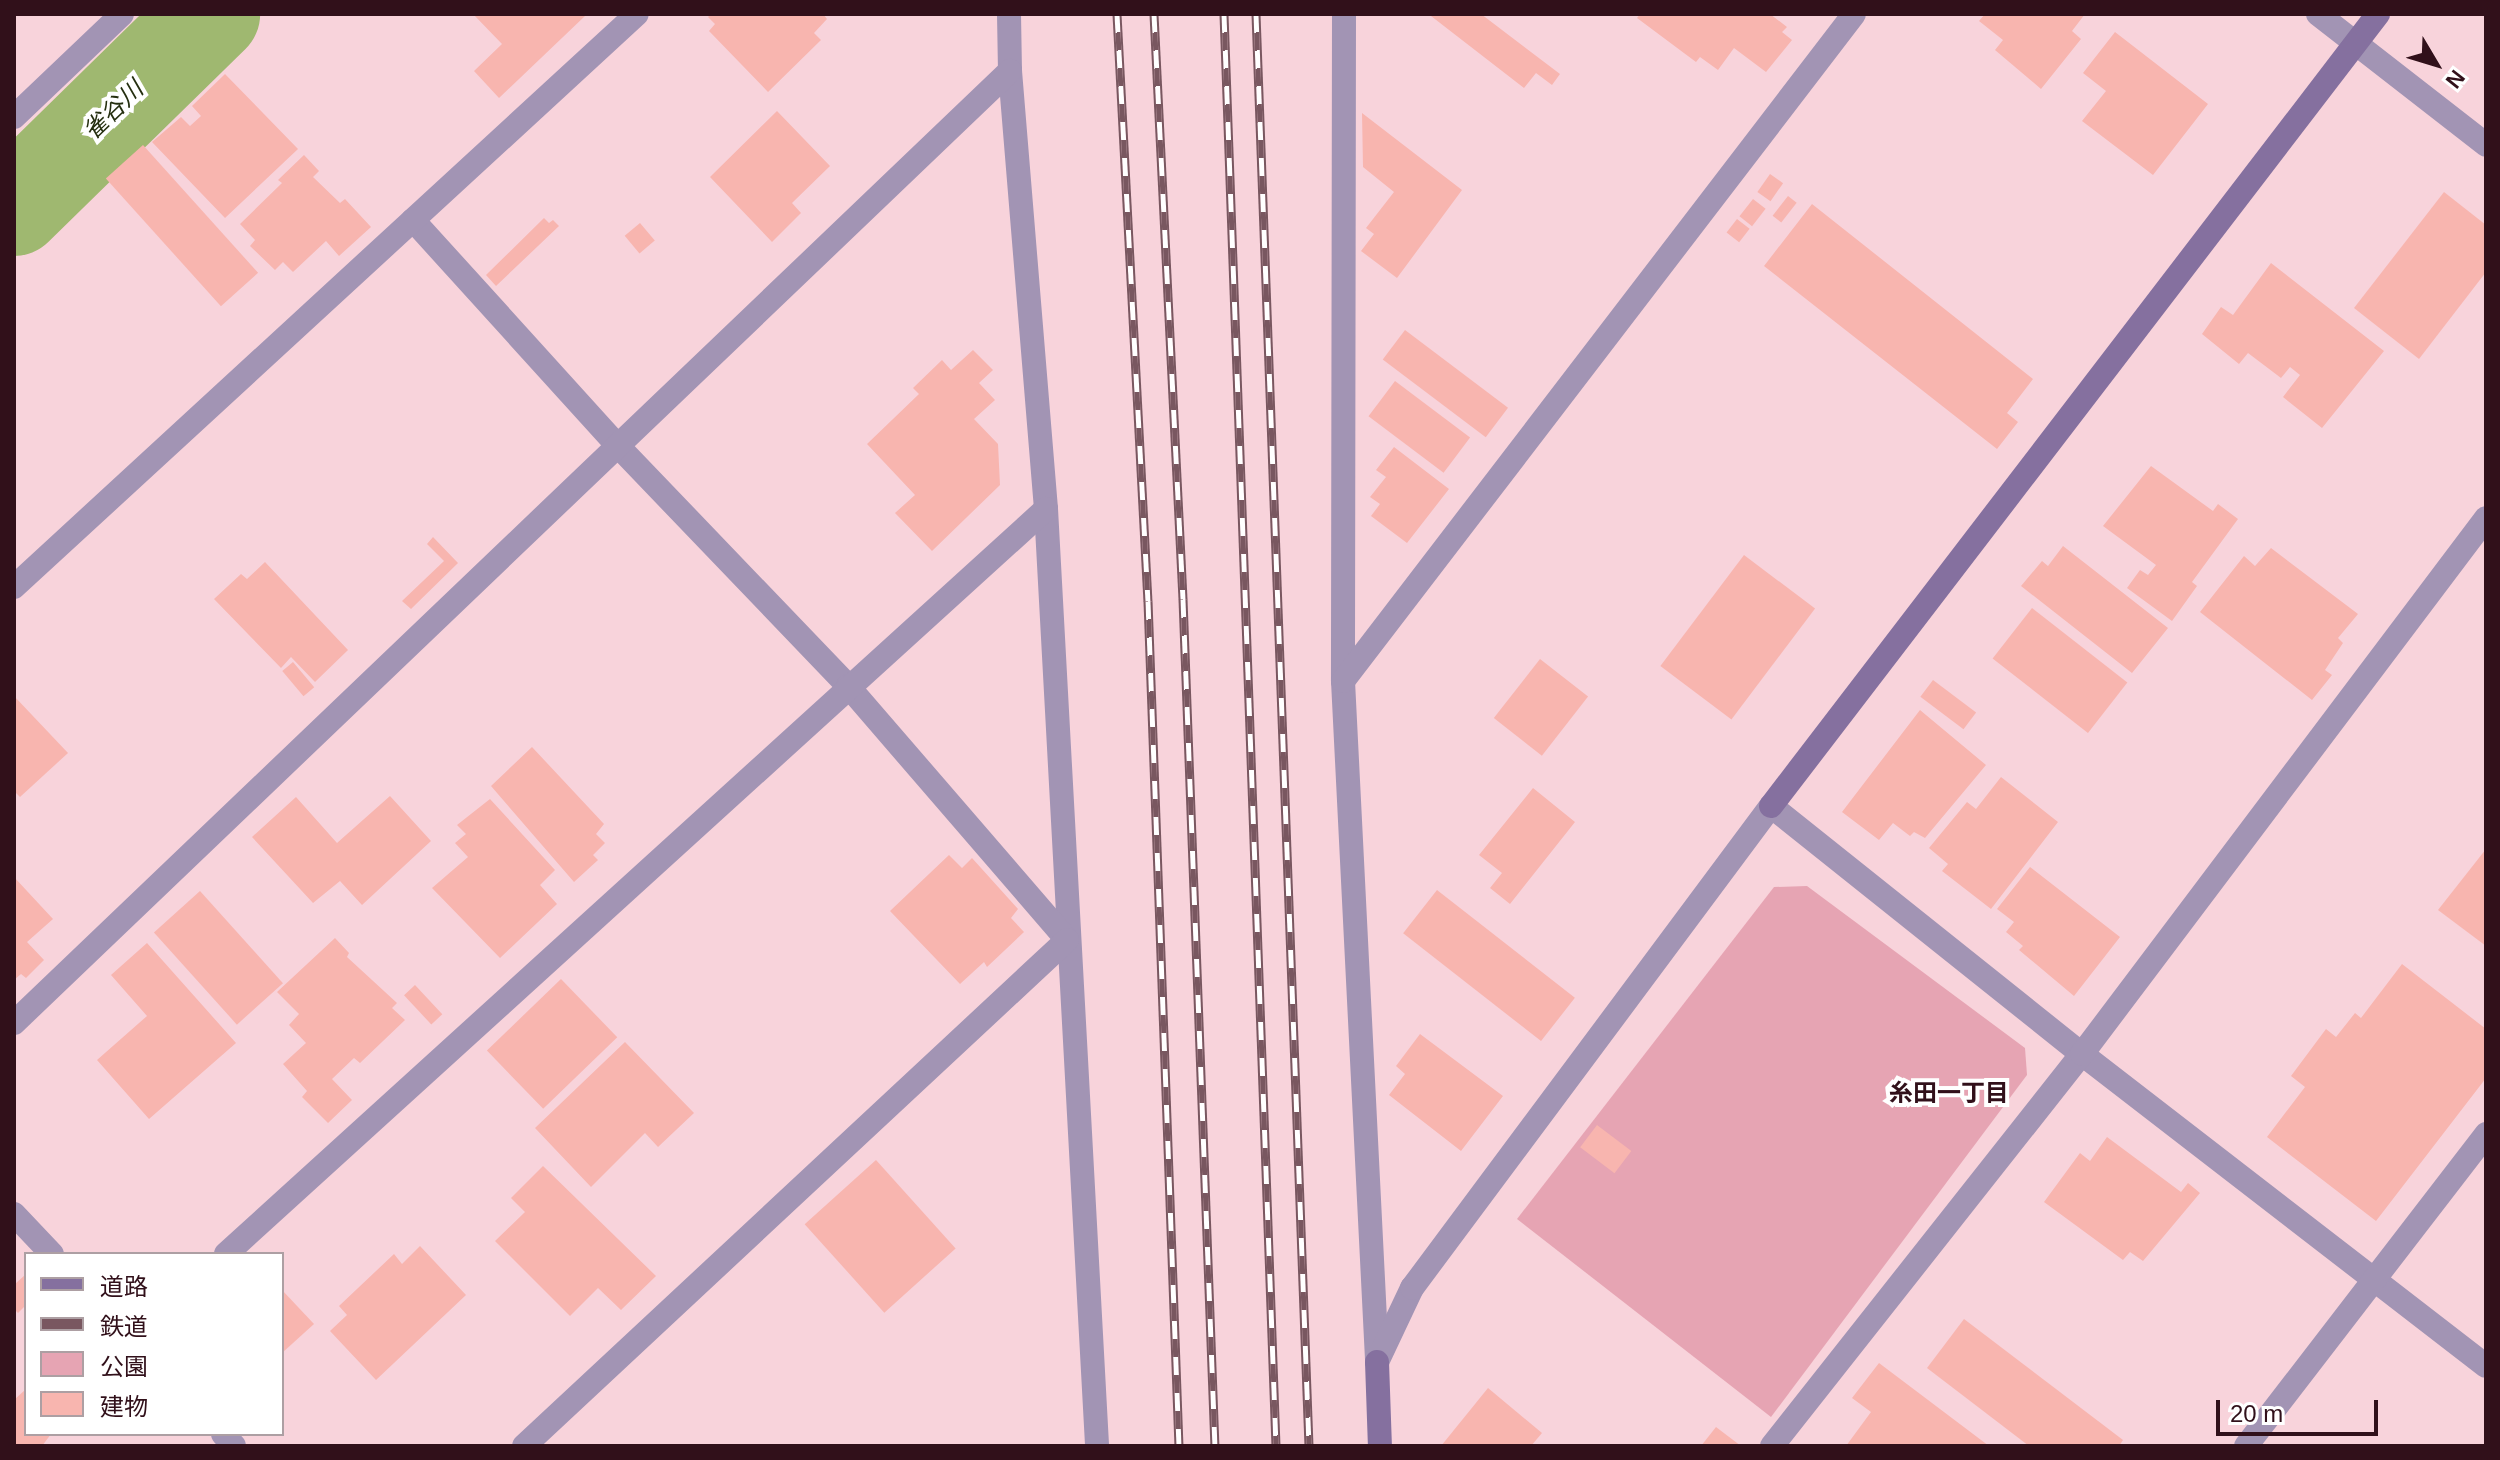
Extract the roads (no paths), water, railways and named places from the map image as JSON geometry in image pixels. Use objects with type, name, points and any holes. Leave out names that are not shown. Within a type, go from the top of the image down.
[{"type":"street","points":[[14,117],[122,14]]},
{"type":"street","points":[[14,587],[637,14]]},
{"type":"street","points":[[1009,14],[1010,71],[1046,509],[1067,940],[1097,1446]]},
{"type":"street","points":[[1343,681],[1854,14]]},
{"type":"street","points":[[2318,14],[2486,145]]},
{"type":"street","points":[[1377,1362],[1412,1288],[1771,806],[2378,14]]},
{"type":"street","points":[[1350,21],[1343,681],[1380,1446]]},
{"type":"street","points":[[14,1023],[1010,71]]},
{"type":"street","points":[[413,220],[618,446],[848,686],[1067,940]]},
{"type":"street","points":[[228,1252],[1046,509]]},
{"type":"street","points":[[1772,1446],[2082,1054],[2486,518]]},
{"type":"street","points":[[1771,806],[2082,1054],[2376,1278],[2486,1366]]},
{"type":"street","points":[[524,1446],[1067,940]]},
{"type":"street","points":[[2246,1446],[2486,1134]]},
{"type":"street","points":[[14,1214],[50,1252]]},
{"type":"waterway","name":"雀谷川","points":[[14,207],[211,14]]},
{"type":"railway","points":[[1117,14],[1148,601],[1179,1446]]},
{"type":"railway","points":[[1154,14],[1183,599],[1215,1446]]},
{"type":"railway","points":[[1224,14],[1276,1446]]},
{"type":"railway","points":[[1256,14],[1309,1446]]},
{"type":"district","name":"糸田一丁目","points":[[1949,1093]]}]
